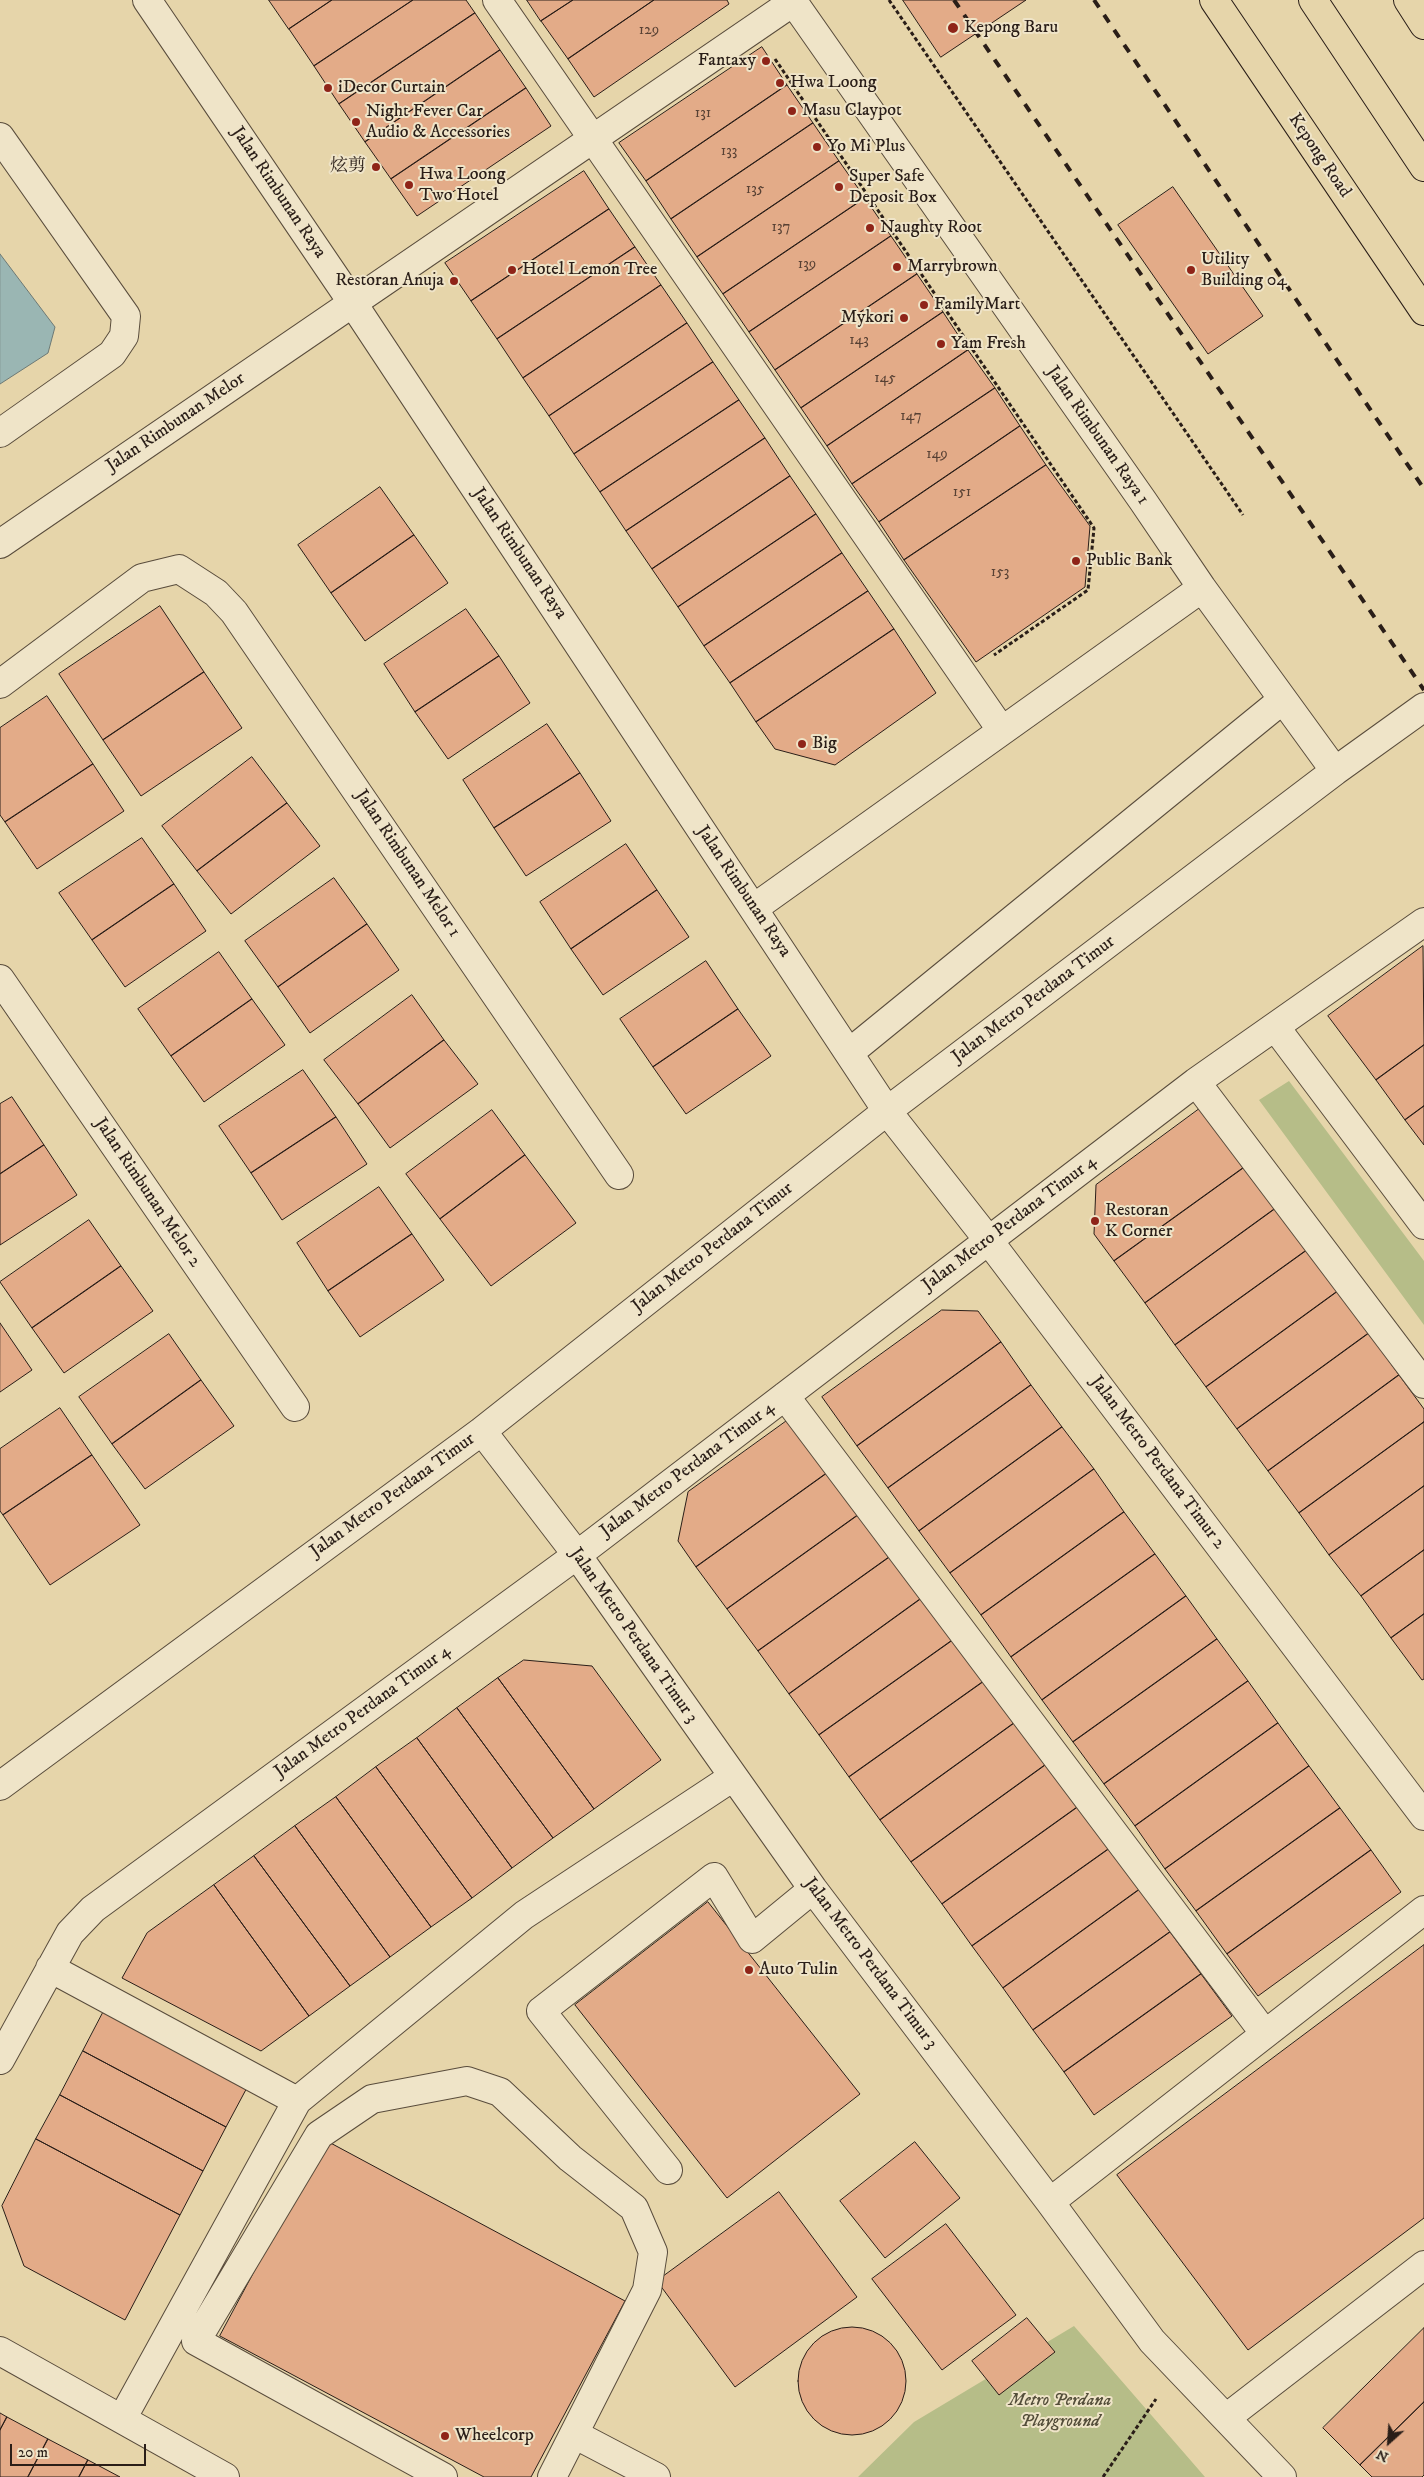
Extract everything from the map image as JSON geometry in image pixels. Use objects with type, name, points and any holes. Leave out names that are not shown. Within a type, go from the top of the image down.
[{"type":"main road","name":"Kepong Road","points":[[1214,0],[1424,311]]},
{"type":"main road","points":[[1313,0],[1424,167]]},
{"type":"main road","points":[[1408,0],[1424,26]]},
{"type":"street","name":"Jalan Rimbunan Raya","points":[[148,0],[352,302],[887,1111]]},
{"type":"street","points":[[497,0],[1002,731]]},
{"type":"street","name":"Jalan Rimbunan Melor","points":[[0,544],[792,1]]},
{"type":"street","name":"Jalan Rimbunan Raya 1","points":[[792,1],[1202,588],[1282,701],[1335,771]]},
{"type":"street","points":[[0,137],[126,316],[124,336],[112,354],[0,433]]},
{"type":"street","name":"Jalan Rimbunan Melor 1","points":[[0,684],[142,578],[178,569],[216,593],[234,612],[619,1175]]},
{"type":"street","points":[[754,908],[1202,588]]},
{"type":"street","points":[[849,1053],[1282,701]]},
{"type":"street","name":"Jalan Metro Perdana Timur","points":[[0,1786],[482,1431],[887,1111],[1335,771],[1424,707]]},
{"type":"street","name":"Jalan Metro Perdana Timur 4","points":[[0,2060],[70,1933],[93,1909],[577,1555],[1196,1082],[1276,1028],[1424,922]]},
{"type":"street","name":"Jalan Rimbunan Melor 2","points":[[0,979],[294,1407]]},
{"type":"street","points":[[1276,1028],[1424,1225]]},
{"type":"street","points":[[1196,1082],[1424,1384]]},
{"type":"street","name":"Jalan Metro Perdana Timur 2","points":[[887,1111],[988,1240],[1424,1816]]},
{"type":"street","points":[[785,1396],[1265,2034]]},
{"type":"street","name":"Jalan Metro Perdana Timur 3","points":[[482,1431],[577,1555],[732,1778],[813,1889],[1050,2202],[1152,2341],[1282,2477]]},
{"type":"street","points":[[122,2419],[297,2101],[524,1915],[732,1778]]},
{"type":"street","points":[[668,2170],[541,2011],[714,1877],[752,1939],[813,1889]]},
{"type":"street","points":[[1050,2202],[1424,1910]]},
{"type":"street","points":[[50,1968],[297,2101]]},
{"type":"street","points":[[443,2477],[413,2470],[196,2341],[319,2135],[372,2099],[467,2081],[500,2092],[570,2158],[634,2208],[653,2252],[647,2290],[552,2477]]},
{"type":"street","points":[[1226,2418],[1424,2265]]},
{"type":"street","points":[[0,2351],[225,2477]]},
{"type":"street","points":[[574,2434],[656,2477]]},
{"type":"path","points":[[889,0],[1242,515]]},
{"type":"path","points":[[754,28],[1094,528],[1088,590],[965,675]]},
{"type":"path","points":[[1104,2477],[1178,2368]]},
{"type":"green space","points":[[1289,1081],[1424,1261],[1424,1325],[1259,1100]]},
{"type":"green space","name":"Metro Perdana Playground","points":[[1074,2326],[1205,2477],[858,2477],[914,2422]]},
{"type":"water","points":[[0,254],[55,327],[48,353],[0,384]]},
{"type":"building","points":[[269,0],[332,0],[289,29]]},
{"type":"building","points":[[332,0],[413,0],[314,66],[289,29]]},
{"type":"building","points":[[413,0],[466,0],[475,13],[339,104],[314,66]]},
{"type":"building","points":[[527,0],[573,0],[541,21]]},
{"type":"building","points":[[573,0],[654,0],[568,59],[541,21]]},
{"type":"building","points":[[654,0],[727,0],[729,4],[594,97],[568,59]]},
{"type":"building","name":"Kepong Baru","points":[[903,0],[1026,0],[941,57]]},
{"type":"building","points":[[475,13],[500,50],[365,142],[339,104]]},
{"type":"building","points":[[762,47],[787,85],[646,181],[619,143]]},
{"type":"building","points":[[500,50],[526,88],[391,179],[365,142]]},
{"type":"building","points":[[787,85],[813,123],[671,219],[646,181]]},
{"type":"building","points":[[526,88],[551,126],[417,216],[391,179]]},
{"type":"building","points":[[813,123],[839,161],[697,257],[671,219]]},
{"type":"building","points":[[839,161],[865,198],[723,294],[697,257]]},
{"type":"building","points":[[584,171],[609,209],[471,301],[445,263]]},
{"type":"building","name":"Utility Building 04","points":[[1173,187],[1263,316],[1208,354],[1118,225]]},
{"type":"building","points":[[865,198],[891,236],[749,332],[723,294]]},
{"type":"building","points":[[609,209],[635,247],[497,339],[471,301]]},
{"type":"building","points":[[891,236],[917,274],[775,370],[749,332]]},
{"type":"building","points":[[635,247],[661,285],[523,378],[497,339]]},
{"type":"building","points":[[917,274],[943,312],[801,408],[775,370]]},
{"type":"building","points":[[661,285],[687,323],[549,416],[523,378]]},
{"type":"building","points":[[943,312],[968,350],[827,446],[801,408]]},
{"type":"building","points":[[687,323],[713,362],[574,454],[549,416]]},
{"type":"building","points":[[968,350],[995,388],[852,484],[827,446]]},
{"type":"building","points":[[713,362],[739,400],[600,492],[574,454]]},
{"type":"building","points":[[995,388],[1020,426],[879,522],[852,484]]},
{"type":"building","points":[[739,400],[765,438],[626,531],[600,492]]},
{"type":"building","points":[[1020,426],[1046,465],[904,560],[879,522]]},
{"type":"building","points":[[765,438],[790,476],[652,569],[626,531]]},
{"type":"building","points":[[1046,465],[1090,526],[1085,587],[976,662],[904,560]]},
{"type":"building","points":[[790,476],[816,514],[678,607],[652,569]]},
{"type":"building","points":[[380,487],[414,535],[331,593],[298,545]]},
{"type":"building","points":[[816,514],[842,553],[704,646],[678,607]]},
{"type":"building","points":[[414,535],[448,583],[365,641],[331,593]]},
{"type":"building","points":[[842,553],[868,591],[730,683],[704,646]]},
{"type":"building","points":[[868,591],[894,629],[756,722],[730,683]]},
{"type":"building","points":[[160,606],[204,672],[103,740],[59,674]]},
{"type":"building","points":[[466,609],[499,656],[415,712],[384,664]]},
{"type":"building","points":[[894,629],[936,693],[835,765],[775,749],[756,722]]},
{"type":"building","points":[[499,656],[530,703],[448,759],[415,712]]},
{"type":"building","points":[[204,672],[242,728],[141,796],[103,740]]},
{"type":"building","points":[[47,696],[93,764],[5,822],[0,815],[0,728]]},
{"type":"building","points":[[547,724],[580,773],[494,828],[463,780]]},
{"type":"building","points":[[252,757],[287,803],[197,871],[162,826]]},
{"type":"building","points":[[93,764],[124,811],[37,869],[5,822]]},
{"type":"building","points":[[580,773],[611,821],[526,876],[494,828]]},
{"type":"building","points":[[287,803],[320,846],[231,914],[197,871]]},
{"type":"building","points":[[142,838],[174,884],[92,940],[59,893]]},
{"type":"building","points":[[626,844],[657,890],[571,949],[540,902]]},
{"type":"building","points":[[334,878],[367,924],[278,987],[245,941]]},
{"type":"building","points":[[174,884],[206,931],[125,987],[92,940]]},
{"type":"building","points":[[657,890],[689,937],[603,995],[571,949]]},
{"type":"building","points":[[367,924],[399,970],[310,1033],[278,987]]},
{"type":"building","points":[[1423,946],[1424,1045],[1376,1080],[1328,1016]]},
{"type":"building","points":[[219,952],[252,999],[171,1056],[138,1009]]},
{"type":"building","points":[[706,961],[738,1009],[653,1067],[620,1019]]},
{"type":"building","points":[[412,995],[444,1040],[358,1104],[324,1060]]},
{"type":"building","points":[[252,999],[285,1045],[204,1102],[171,1056]]},
{"type":"building","points":[[738,1009],[771,1056],[686,1114],[653,1067]]},
{"type":"building","points":[[444,1040],[478,1084],[390,1148],[358,1104]]},
{"type":"building","points":[[1424,1045],[1424,1106],[1405,1120],[1376,1080]]},
{"type":"building","points":[[303,1070],[336,1117],[251,1173],[219,1126]]},
{"type":"building","points":[[12,1097],[44,1145],[0,1174],[0,1104]]},
{"type":"building","points":[[1424,1106],[1424,1145],[1405,1120]]},
{"type":"building","points":[[1202,1107],[1246,1166],[1114,1261],[1094,1234],[1096,1185]]},
{"type":"building","points":[[492,1110],[525,1155],[440,1219],[406,1174]]},
{"type":"building","points":[[336,1117],[367,1164],[282,1220],[251,1173]]},
{"type":"building","points":[[44,1145],[77,1195],[0,1245],[0,1174]]},
{"type":"building","points":[[525,1155],[576,1223],[491,1286],[440,1219]]},
{"type":"building","points":[[1246,1166],[1276,1208],[1145,1303],[1114,1261]]},
{"type":"building","points":[[379,1187],[412,1234],[328,1291],[297,1243]]},
{"type":"building","points":[[1276,1208],[1307,1250],[1175,1345],[1145,1303]]},
{"type":"building","points":[[89,1220],[121,1266],[32,1328],[0,1282]]},
{"type":"building","points":[[412,1234],[444,1280],[360,1337],[328,1291]]},
{"type":"building","points":[[1307,1250],[1338,1291],[1206,1387],[1175,1345]]},
{"type":"building","points":[[121,1266],[153,1311],[64,1373],[32,1328]]},
{"type":"building","points":[[1338,1291],[1369,1333],[1237,1429],[1206,1387]]},
{"type":"building","points":[[942,1310],[978,1311],[1001,1342],[857,1446],[822,1397]]},
{"type":"building","points":[[0,1323],[32,1370],[0,1392]]},
{"type":"building","points":[[1369,1333],[1399,1375],[1268,1471],[1237,1429]]},
{"type":"building","points":[[169,1334],[201,1380],[112,1444],[79,1397]]},
{"type":"building","points":[[1001,1342],[1031,1385],[888,1488],[857,1446]]},
{"type":"building","points":[[1399,1375],[1424,1409],[1424,1422],[1299,1513],[1268,1471]]},
{"type":"building","points":[[201,1380],[234,1426],[145,1489],[112,1444]]},
{"type":"building","points":[[1031,1385],[1062,1427],[919,1531],[888,1488]]},
{"type":"building","points":[[60,1408],[92,1455],[3,1515],[0,1511],[0,1449]]},
{"type":"building","points":[[795,1415],[834,1468],[696,1567],[678,1541],[688,1492]]},
{"type":"building","points":[[1424,1422],[1424,1486],[1329,1555],[1299,1513]]},
{"type":"building","points":[[1062,1427],[1094,1469],[950,1573],[919,1531]]},
{"type":"building","points":[[92,1455],[140,1525],[50,1585],[3,1515]]},
{"type":"building","points":[[834,1468],[865,1510],[727,1609],[696,1567]]},
{"type":"building","points":[[1094,1469],[1124,1512],[981,1615],[950,1573]]},
{"type":"building","points":[[1424,1486],[1424,1550],[1361,1596],[1329,1555]]},
{"type":"building","points":[[865,1510],[895,1553],[758,1651],[727,1609]]},
{"type":"building","points":[[1124,1512],[1155,1554],[1011,1657],[981,1615]]},
{"type":"building","points":[[1424,1550],[1424,1614],[1391,1638],[1361,1596]]},
{"type":"building","points":[[895,1553],[926,1595],[789,1694],[758,1651]]},
{"type":"building","points":[[1155,1554],[1186,1596],[1042,1700],[1011,1657]]},
{"type":"building","points":[[926,1595],[957,1637],[819,1735],[789,1694]]},
{"type":"building","points":[[1186,1596],[1217,1639],[1073,1742],[1042,1700]]},
{"type":"building","points":[[1424,1614],[1424,1679],[1422,1680],[1391,1638]]},
{"type":"building","points":[[957,1637],[987,1679],[849,1777],[819,1735]]},
{"type":"building","points":[[1217,1639],[1248,1681],[1104,1784],[1073,1742]]},
{"type":"building","points":[[524,1660],[592,1666],[661,1760],[594,1809],[498,1678]]},
{"type":"building","points":[[498,1678],[594,1809],[553,1838],[457,1708]]},
{"type":"building","points":[[987,1679],[1017,1721],[880,1820],[849,1777]]},
{"type":"building","points":[[1248,1681],[1278,1723],[1135,1826],[1104,1784]]},
{"type":"building","points":[[457,1708],[553,1838],[512,1868],[417,1738]]},
{"type":"building","points":[[1017,1721],[1048,1763],[911,1862],[880,1820]]},
{"type":"building","points":[[1278,1723],[1309,1766],[1165,1869],[1135,1826]]},
{"type":"building","points":[[417,1738],[512,1868],[472,1898],[376,1767]]},
{"type":"building","points":[[1048,1763],[1079,1806],[942,1904],[911,1862]]},
{"type":"building","points":[[1309,1766],[1340,1808],[1196,1911],[1165,1869]]},
{"type":"building","points":[[376,1767],[472,1898],[431,1927],[336,1797]]},
{"type":"building","points":[[336,1797],[431,1927],[390,1957],[295,1826]]},
{"type":"building","points":[[1079,1806],[1110,1848],[972,1946],[942,1904]]},
{"type":"building","points":[[1340,1808],[1371,1850],[1227,1954],[1196,1911]]},
{"type":"building","points":[[295,1826],[390,1957],[350,1986],[254,1856]]},
{"type":"building","points":[[1110,1848],[1140,1889],[1003,1988],[972,1946]]},
{"type":"building","points":[[1371,1850],[1401,1892],[1258,1996],[1227,1954]]},
{"type":"building","points":[[254,1856],[350,1986],[309,2016],[214,1885]]},
{"type":"building","points":[[214,1885],[309,2016],[261,2051],[122,1978],[147,1933]]},
{"type":"building","points":[[1140,1889],[1170,1932],[1033,2030],[1003,1988]]},
{"type":"building","points":[[708,1902],[860,2094],[727,2198],[575,2005]]},
{"type":"building","points":[[1170,1932],[1201,1974],[1064,2072],[1033,2030]]},
{"type":"building","points":[[1424,1945],[1424,2218],[1248,2350],[1117,2175]]},
{"type":"building","points":[[1201,1974],[1232,2016],[1094,2115],[1064,2072]]},
{"type":"building","points":[[106,2007],[250,2082],[226,2127],[83,2051]]},
{"type":"building","points":[[83,2051],[226,2127],[203,2171],[60,2095]]},
{"type":"building","points":[[60,2095],[203,2171],[180,2215],[36,2139]]},
{"type":"building","points":[[36,2139],[180,2215],[125,2320],[24,2266],[2,2206]]},
{"type":"building","points":[[325,2140],[625,2301],[531,2477],[484,2477],[220,2336]]},
{"type":"building","points":[[915,2142],[960,2198],[885,2258],[840,2201]]},
{"type":"building","points":[[779,2192],[857,2297],[735,2387],[657,2281]]},
{"type":"building","points":[[946,2224],[1016,2315],[942,2370],[872,2279]]},
{"type":"building","points":[[1027,2318],[1055,2352],[999,2395],[972,2361]]},
{"type":"building","points":[[852,2327],[873,2331],[890,2343],[902,2360],[906,2381],[902,2402],[890,2419],[873,2431],[852,2435],[831,2431],[814,2419],[802,2402],[798,2381],[802,2360],[814,2343],[831,2331]]},
{"type":"building","points":[[1424,2328],[1424,2402],[1360,2465],[1323,2428]]},
{"type":"building","points":[[1424,2402],[1424,2475],[1422,2477],[1372,2477],[1360,2465]]},
{"type":"building","points":[[0,2413],[7,2417],[0,2430]]},
{"type":"building","points":[[7,2417],[48,2439],[28,2477],[0,2477],[0,2430]]},
{"type":"building","points":[[48,2439],[88,2460],[79,2477],[28,2477]]},
{"type":"building","points":[[88,2460],[120,2477],[79,2477]]},
{"type":"railway","points":[[954,0],[1424,690]]},
{"type":"railway","points":[[1094,0],[1424,489]]},
{"type":"place","name":"Kepong Baru","points":[[953,28]]},
{"type":"place","name":"Fantaxy","points":[[766,61]]},
{"type":"place","name":"Hwa Loong","points":[[780,83]]},
{"type":"place","name":"iDecor Curtain","points":[[328,88]]},
{"type":"place","name":"Masu Claypot","points":[[792,111]]},
{"type":"place","name":"Night Fever Car Audio & Accessories","points":[[356,122]]},
{"type":"place","name":"Yo Mi Plus","points":[[817,147]]},
{"type":"place","name":"炫剪","points":[[376,167]]},
{"type":"place","name":"Hwa Loong Two Hotel","points":[[409,185]]},
{"type":"place","name":"Super Safe Deposit Box","points":[[839,187]]},
{"type":"place","name":"Naughty Root","points":[[870,228]]},
{"type":"place","name":"Marrybrown","points":[[897,267]]},
{"type":"place","name":"Hotel Lemon Tree","points":[[512,270]]},
{"type":"place","name":"Utility Building 04","points":[[1191,270]]},
{"type":"place","name":"Restoran Anuja","points":[[454,281]]},
{"type":"place","name":"FamilyMart","points":[[924,305]]},
{"type":"place","name":"Mykori","points":[[904,318]]},
{"type":"place","name":"Yam Fresh","points":[[941,344]]},
{"type":"place","name":"Public Bank","points":[[1076,561]]},
{"type":"place","name":"Big","points":[[802,744]]},
{"type":"place","name":"Restoran K Corner","points":[[1095,1221]]},
{"type":"place","name":"Auto Tulin","points":[[749,1970]]},
{"type":"place","name":"Wheelcorp","points":[[445,2436]]}]
